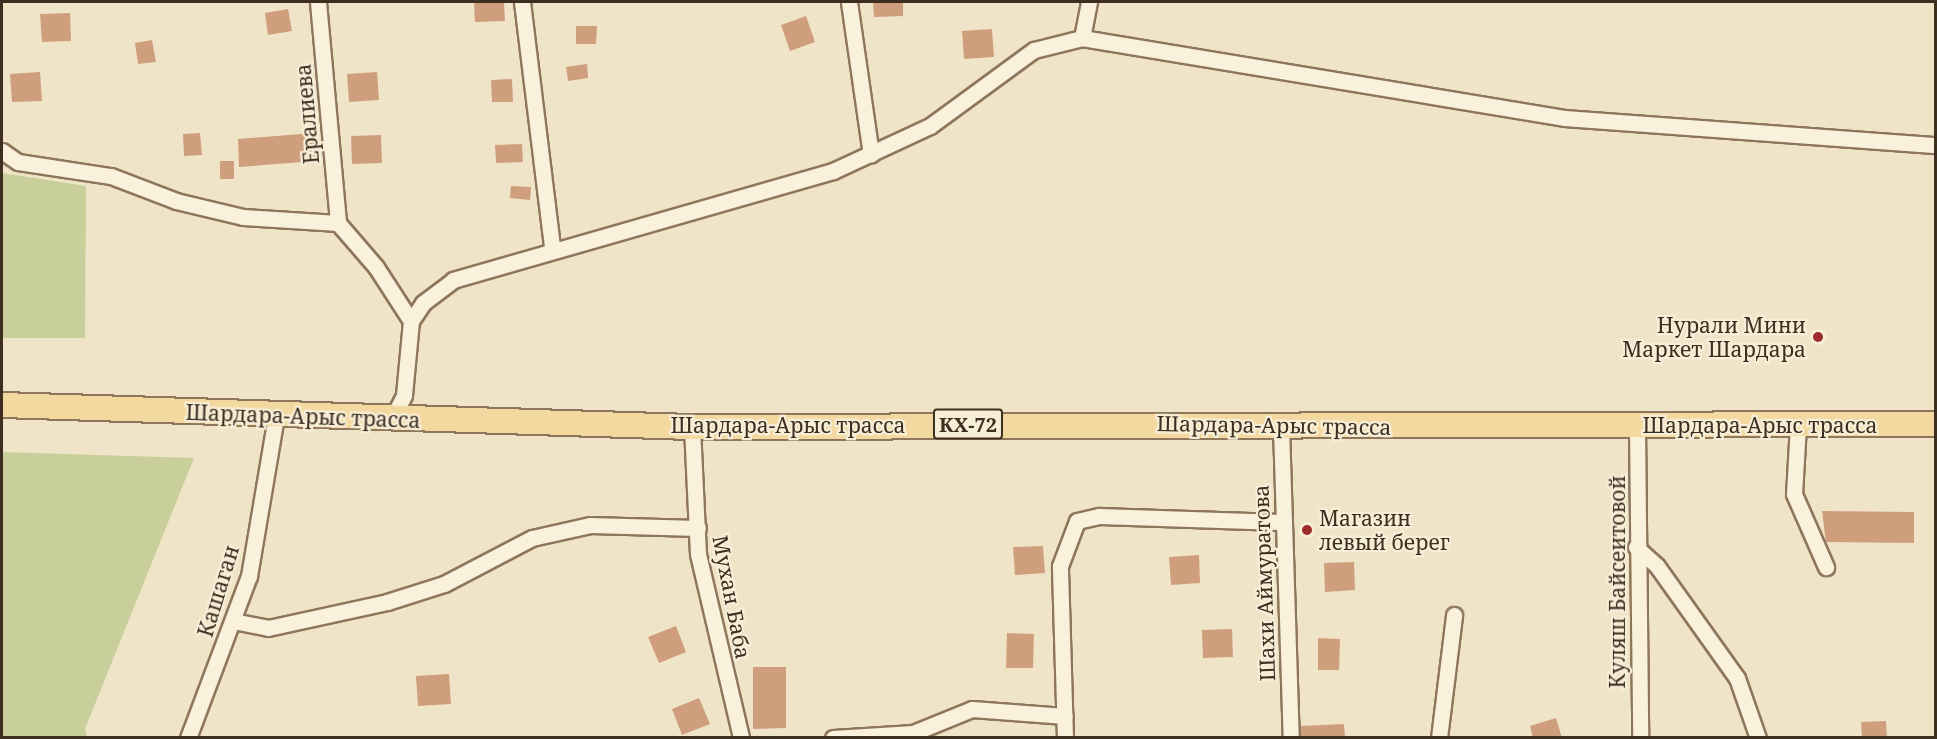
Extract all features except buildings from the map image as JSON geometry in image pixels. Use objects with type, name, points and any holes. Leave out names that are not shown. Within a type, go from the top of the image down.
[{"type":"main road","name":"Шардара-Арыс трасса","points":[[2,405],[391,421],[692,427],[1058,422],[1281,427],[1935,424]]},
{"type":"street","name":"Ералиева","points":[[318,2],[338,223]]},
{"type":"street","points":[[522,2],[552,248]]},
{"type":"street","points":[[849,2],[872,154]]},
{"type":"street","points":[[1082,38],[1089,2]]},
{"type":"street","points":[[411,321],[453,280],[552,248],[833,171],[930,126],[1034,50],[1082,38],[1565,118],[1935,145]]},
{"type":"street","points":[[2,151],[18,162],[111,176],[176,201],[243,216],[338,223],[376,267],[411,321],[404,395],[391,421]]},
{"type":"street","name":"Кашаган","points":[[188,738],[249,576],[276,416]]},
{"type":"street","points":[[1798,425],[1794,494],[1826,567]]},
{"type":"street","name":"Куляш Байсеитовой","points":[[1637,426],[1636,547],[1640,738]]},
{"type":"street","name":"Мухан Баба","points":[[692,427],[698,554],[741,738]]},
{"type":"street","name":"Шахи Аймуратова","points":[[1281,427],[1281,522],[1291,738]]},
{"type":"street","points":[[1065,738],[1060,566],[1077,521],[1099,516],[1281,522]]},
{"type":"street","points":[[233,621],[268,628],[387,602],[444,584],[532,538],[590,525],[698,528]]},
{"type":"street","points":[[1636,547],[1657,566],[1737,678],[1758,738]]},
{"type":"street","points":[[1439,738],[1454,615]]},
{"type":"street","points":[[832,738],[913,733],[972,709],[1065,716]]},
{"type":"green space","points":[[2,173],[86,186],[85,338],[2,338]]},
{"type":"green space","points":[[2,452],[194,458],[85,729],[87,737],[2,737]]},
{"type":"place","name":"Нурали Мини Маркет Шардара","points":[[1818,337]]},
{"type":"place","name":"Магазин левый берег","points":[[1307,530]]}]
